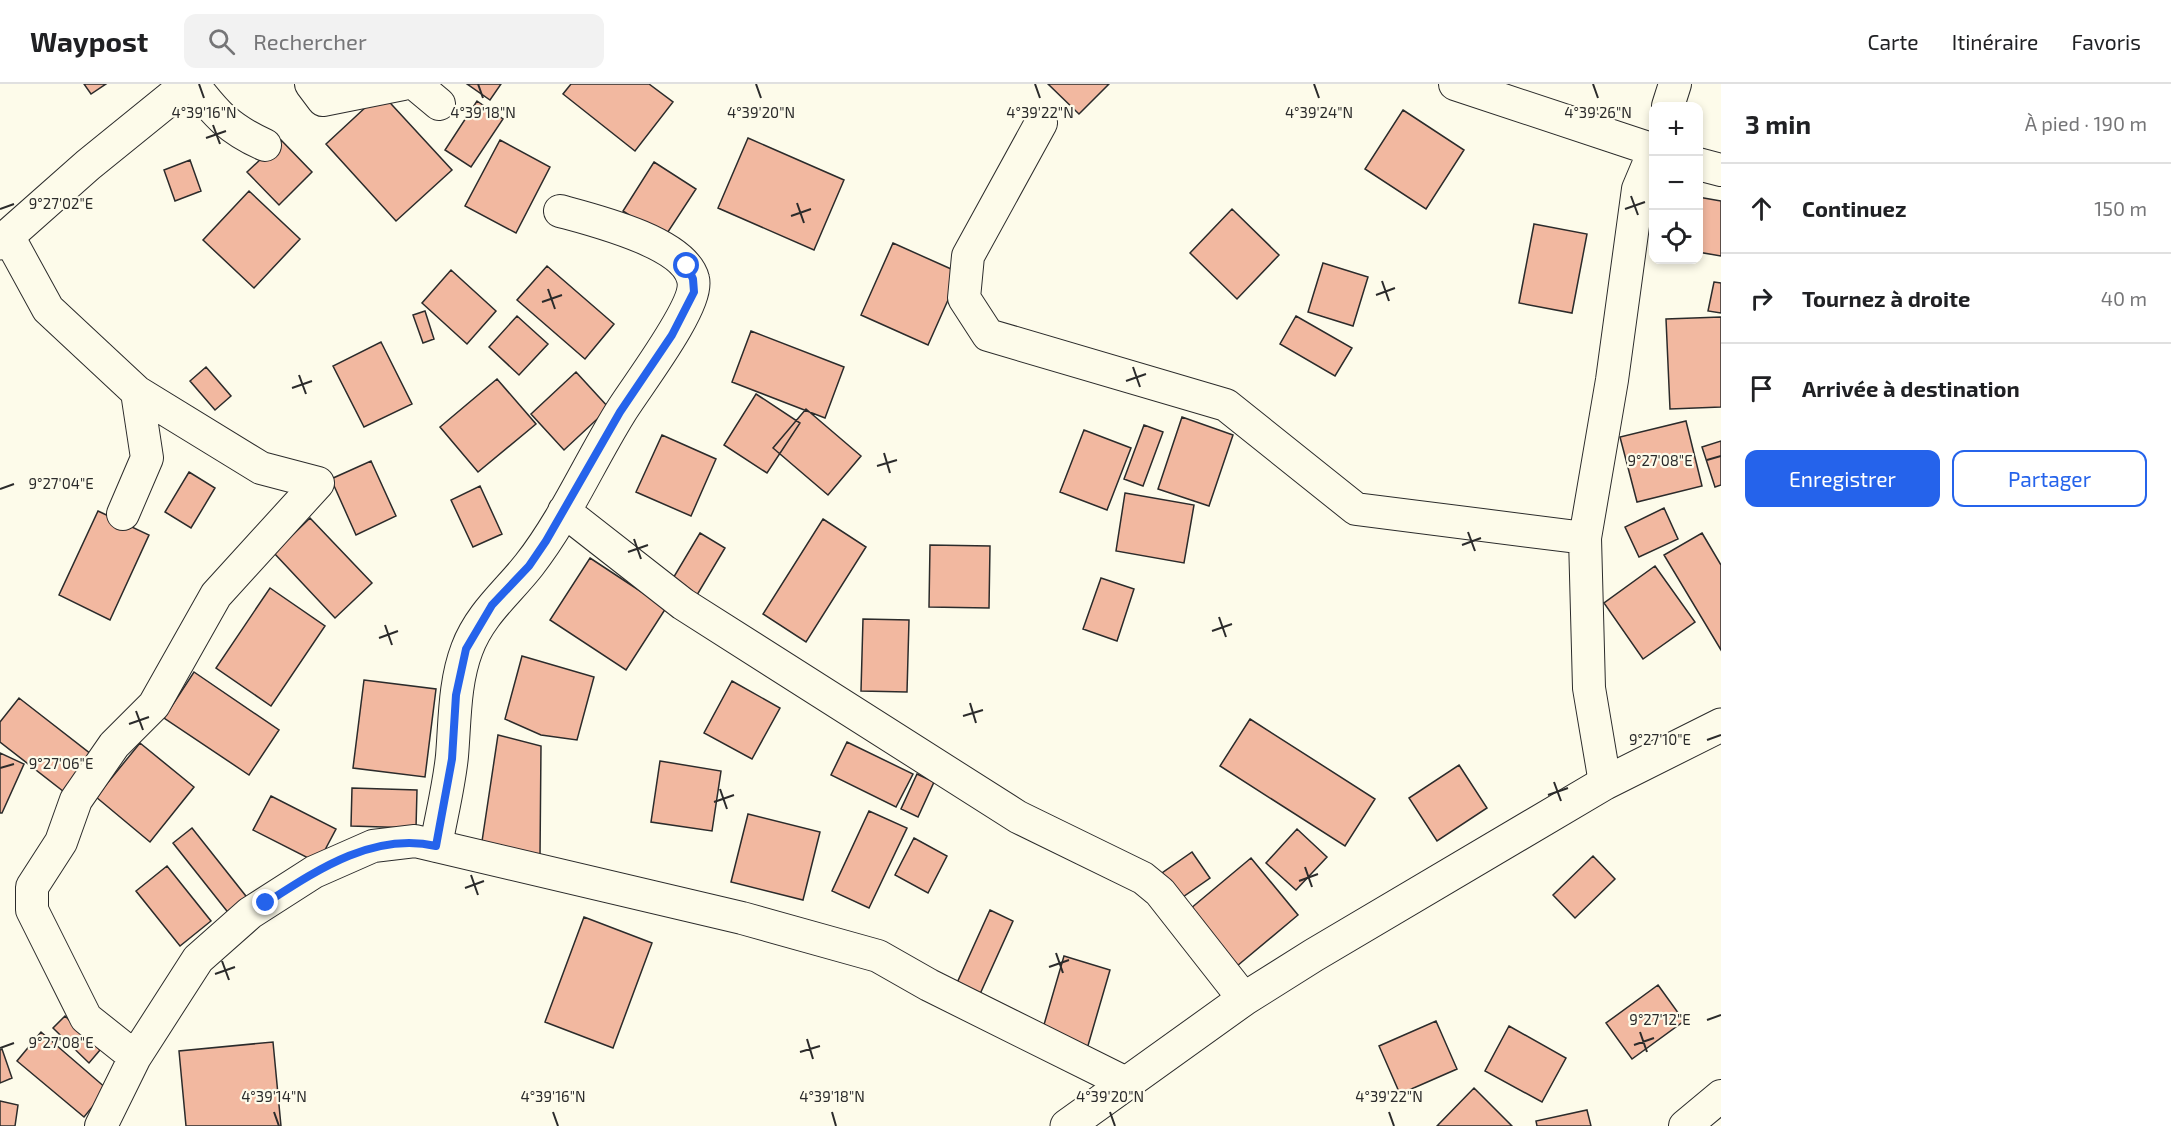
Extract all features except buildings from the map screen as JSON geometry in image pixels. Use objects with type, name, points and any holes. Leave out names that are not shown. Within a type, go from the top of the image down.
[{"type":"main road","points":[[4,239],[88,165],[188,84]]},
{"type":"main road","points":[[1067,1126],[1244,999],[1314,955],[1605,783],[1721,725]]},
{"type":"street","points":[[193,84],[215,112],[239,133],[265,145]]},
{"type":"street","points":[[311,84],[323,100],[403,84]]},
{"type":"street","points":[[415,84],[439,104]]},
{"type":"street","points":[[1455,84],[1649,149]]},
{"type":"street","points":[[1669,102],[1675,84]]},
{"type":"street","points":[[1041,123],[968,256],[964,298],[988,335],[1226,405],[1356,509],[1586,538]]},
{"type":"street","points":[[1605,783],[1589,688],[1586,538],[1612,380],[1638,189],[1651,156]]},
{"type":"street","points":[[1703,165],[1721,170]]},
{"type":"street","points":[[436,846],[452,759],[456,695],[466,649],[492,605],[529,566],[564,511],[620,412],[672,335],[694,292],[693,279],[687,266],[655,243],[620,227],[560,211]]},
{"type":"street","points":[[4,239],[48,309],[137,392],[261,468],[318,483],[216,595],[154,705],[114,745],[76,800],[61,842],[32,887],[32,910],[86,1018],[135,1057]]},
{"type":"street","points":[[123,514],[147,458],[137,392]]},
{"type":"street","points":[[564,511],[683,604],[1008,811],[1143,878],[1160,892],[1244,999]]},
{"type":"street","points":[[102,1126],[135,1057],[198,959],[250,914],[314,872],[373,846],[415,841],[742,918],[878,956],[929,985],[1126,1083]]},
{"type":"street","points":[[1685,1126],[1721,1096]]},
{"type":"route","points":[[266,903],[314,872],[373,846],[415,841],[436,846],[452,759],[456,695],[466,649],[492,605],[529,566],[546,541],[620,412],[672,335],[694,292],[693,279],[687,266]]}]
